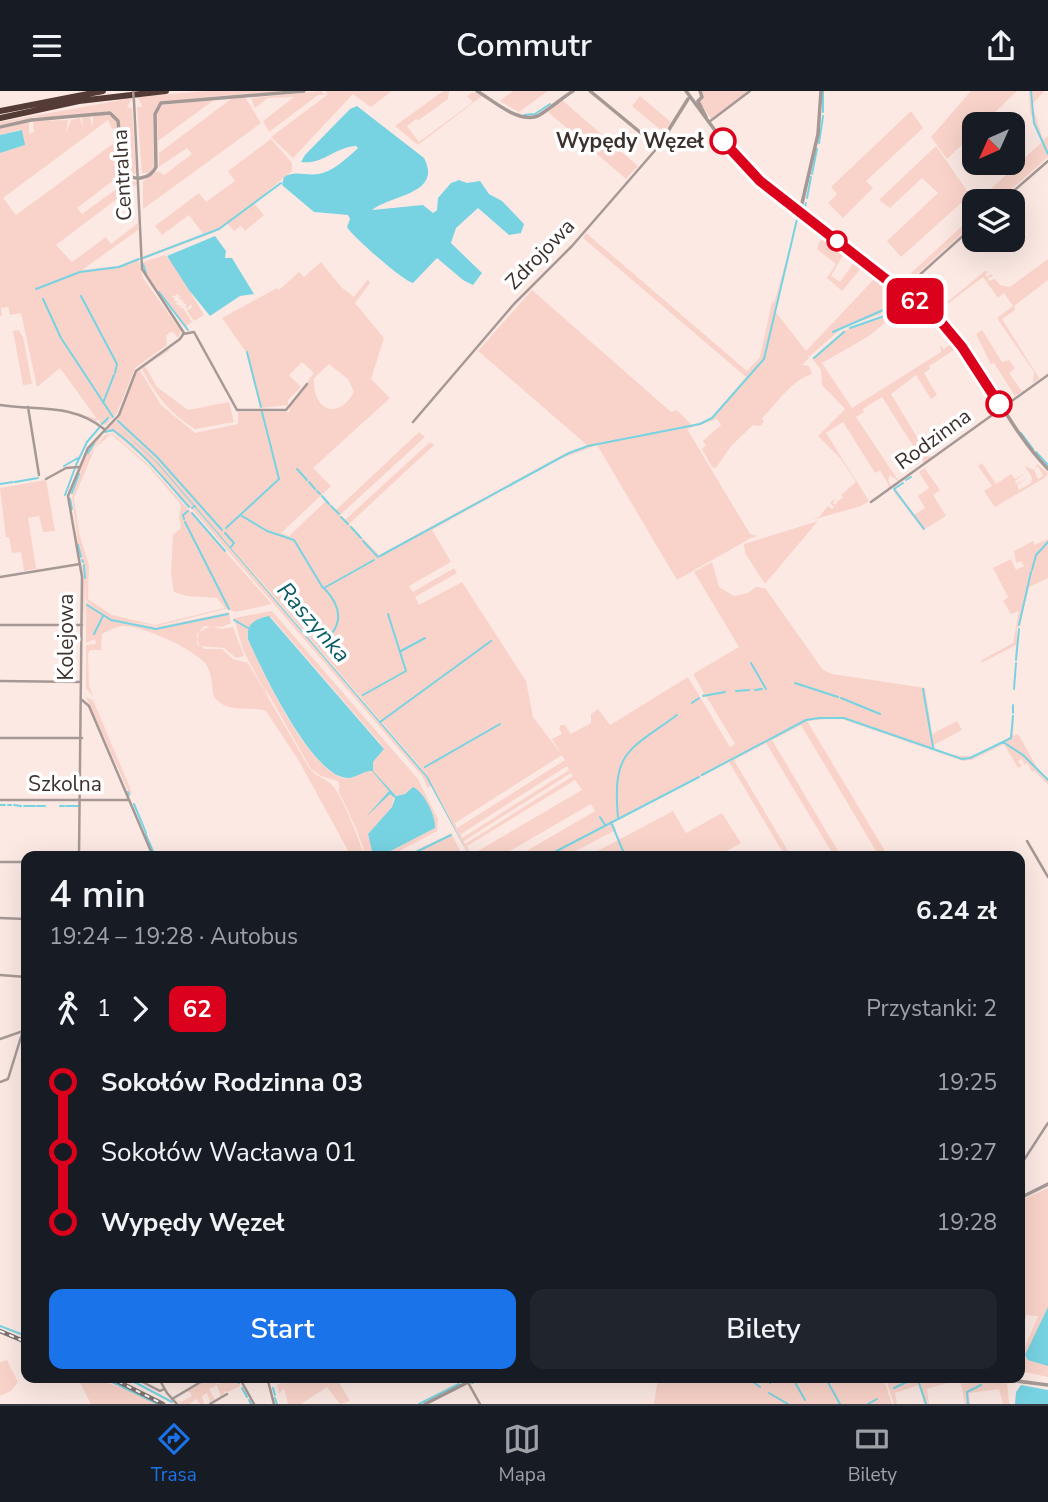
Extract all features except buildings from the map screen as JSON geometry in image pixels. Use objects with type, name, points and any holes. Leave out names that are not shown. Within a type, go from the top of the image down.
[{"type":"highway","points":[[0,111],[103,91]]},
{"type":"highway","points":[[0,118],[79,101],[166,91]]},
{"type":"street","name":"Centralna","points":[[133,91],[144,276],[183,328],[183,334]]},
{"type":"street","points":[[0,127],[31,120],[110,113],[118,121],[121,169],[127,176],[139,178],[151,175],[156,169],[155,114],[161,103],[304,91]]},
{"type":"street","points":[[477,91],[519,116],[531,118],[540,115],[573,91]]},
{"type":"street","points":[[590,91],[658,147]]},
{"type":"street","points":[[686,91],[747,169],[921,306],[954,336],[1024,442],[1048,469]]},
{"type":"street","points":[[693,100],[701,97],[700,91]]},
{"type":"street","points":[[708,121],[750,91]]},
{"type":"street","points":[[800,212],[818,134],[821,91]]},
{"type":"street","name":"Zdrojowa","points":[[413,422],[514,305],[572,246],[658,147],[685,105],[693,100]]},
{"type":"street","points":[[1016,189],[1048,161]]},
{"type":"street","points":[[905,294],[919,276],[962,237]]},
{"type":"street","points":[[919,276],[916,286],[921,306]]},
{"type":"street","points":[[905,294],[916,286]]},
{"type":"street","points":[[183,334],[194,332],[236,410],[286,410],[307,384]]},
{"type":"street","name":"Kolejowa","points":[[79,851],[82,625],[80,564],[68,501],[78,467],[89,445],[120,413],[135,371],[180,339],[183,334]]},
{"type":"street","name":"Rodzinna","points":[[871,502],[1048,375]]},
{"type":"street","points":[[0,405],[55,408],[90,420],[104,429]]},
{"type":"street","points":[[28,407],[38,475]]},
{"type":"street","points":[[46,479],[66,468],[78,467]]},
{"type":"street","points":[[0,577],[80,564]]},
{"type":"street","points":[[0,625],[82,625]]},
{"type":"street","points":[[0,681],[82,682]]},
{"type":"street","points":[[82,700],[88,704],[151,851]]},
{"type":"street","points":[[0,738],[82,738]]},
{"type":"street","name":"Szkolna","points":[[0,800],[129,800]]},
{"type":"street","points":[[1027,841],[1048,877]]},
{"type":"street","points":[[0,862],[21,862]]},
{"type":"street","points":[[0,918],[21,919]]},
{"type":"street","points":[[0,975],[21,977]]},
{"type":"street","points":[[0,1039],[21,1028]]},
{"type":"street","points":[[0,1082],[8,1079],[21,1038]]},
{"type":"street","points":[[1025,1158],[1048,1123]]},
{"type":"street","points":[[1025,1196],[1048,1184]]},
{"type":"street","points":[[1025,1382],[1048,1385]]},
{"type":"street","points":[[145,1383],[160,1391],[164,1388]]},
{"type":"street","points":[[161,1383],[177,1404]]},
{"type":"street","points":[[172,1399],[199,1383]]},
{"type":"street","points":[[242,1383],[254,1404]]},
{"type":"street","points":[[269,1383],[274,1404]]},
{"type":"street","points":[[425,1404],[467,1383],[480,1404]]},
{"type":"street","points":[[210,1404],[227,1394]]},
{"type":"shaded area","points":[[206,91],[284,91],[161,101],[153,113],[154,166],[150,173],[142,173],[137,107],[142,105],[137,97]]},
{"type":"shaded area","points":[[321,91],[325,95],[318,95],[269,132],[263,121],[294,97],[268,98],[255,108],[251,98]]},
{"type":"shaded area","points":[[326,91],[392,91],[371,107],[353,94],[293,158],[271,137],[327,95]]},
{"type":"shaded area","points":[[443,91],[449,91],[448,99],[407,126],[419,142],[473,102],[467,96],[473,92],[482,96],[418,145],[395,126]]},
{"type":"shaded area","points":[[513,91],[548,91],[519,112],[500,101]]},
{"type":"shaded area","points":[[702,91],[749,91],[711,119],[700,102]]},
{"type":"shaded area","points":[[971,91],[1017,91],[995,112],[962,112],[962,145],[947,159],[931,137]]},
{"type":"shaded area","points":[[1029,91],[1044,91],[1032,105],[1043,140],[1048,136],[1048,157],[1012,189],[991,189],[1006,175],[1026,175],[1026,157],[1042,142],[1030,112]]},
{"type":"shaded area","points":[[640,96],[671,122],[664,133],[632,106]]},
{"type":"shaded area","points":[[245,97],[261,123],[143,209],[143,181],[158,171],[164,175],[192,154],[187,148],[159,167],[159,153],[231,99]]},
{"type":"shaded area","points":[[132,98],[127,107],[132,108],[136,173],[132,175],[123,167],[121,130],[111,111],[66,117],[34,117],[0,125],[0,122]]},
{"type":"shaded area","points":[[214,100],[158,141],[157,113],[163,105]]},
{"type":"shaded area","points":[[562,100],[638,166],[626,179],[548,112]]},
{"type":"shaded area","points":[[911,111],[923,128],[866,181],[873,188],[843,218],[828,203],[837,194],[831,187]]},
{"type":"shaded area","points":[[106,114],[115,119],[117,128],[112,129],[108,120],[3,198],[16,215],[114,143],[118,144],[119,152],[115,153],[118,154],[118,159],[115,160],[118,161],[119,170],[116,172],[123,176],[119,176],[77,208],[82,214],[126,182],[123,179],[125,178],[138,183],[56,245],[72,262],[106,237],[111,244],[138,223],[138,230],[82,270],[118,266],[138,258],[143,278],[181,331],[178,338],[170,332],[166,336],[167,345],[135,368],[117,413],[110,420],[107,417],[110,421],[106,425],[99,423],[100,419],[96,421],[56,407],[97,419],[60,368],[37,387],[21,313],[10,315],[8,307],[1,308],[0,316],[0,153],[25,145],[19,130],[0,135],[0,129],[29,122],[29,134],[34,132],[33,121],[68,120],[66,134],[71,120],[80,118],[83,128],[82,118],[89,116],[93,127],[93,116]]},
{"type":"shaded area","points":[[271,139],[292,163],[292,171],[254,203],[264,215],[245,231],[241,226],[234,231],[228,224],[213,233],[144,259],[144,256],[203,234],[189,215],[162,235],[155,226],[199,193],[206,202],[235,181],[228,171]]},
{"type":"shaded area","points":[[936,146],[966,189],[962,189],[962,202],[901,257],[887,241],[938,193],[922,178],[890,208],[879,200]]},
{"type":"shaded area","points":[[799,215],[823,235],[798,218]]},
{"type":"shaded area","points":[[797,222],[775,311],[806,351],[876,277],[897,294],[898,299],[881,314],[842,328],[808,355],[809,358],[802,365],[809,366],[812,374],[790,387],[762,418],[764,422],[760,426],[753,425],[731,446],[716,468],[712,467],[702,449],[706,445],[703,441],[721,425],[717,419],[687,429],[750,534],[758,536],[677,580],[597,445],[557,460],[432,530],[451,562],[409,586],[413,592],[454,568],[457,573],[415,597],[419,605],[462,582],[526,681],[533,717],[561,754],[552,739],[562,734],[559,728],[561,725],[565,725],[571,734],[591,723],[591,714],[598,709],[610,725],[688,677],[730,747],[735,744],[706,696],[702,695],[704,693],[693,674],[739,647],[694,572],[712,562],[719,587],[734,596],[748,593],[756,587],[765,588],[823,670],[832,674],[925,688],[932,734],[957,721],[962,730],[934,745],[935,749],[966,756],[981,753],[1010,737],[1014,716],[1013,736],[1018,734],[1038,769],[1048,778],[1048,785],[1035,771],[1032,772],[1027,763],[1024,765],[1022,759],[1018,761],[1022,766],[1018,768],[1004,744],[971,760],[963,761],[839,718],[807,721],[885,851],[876,851],[801,725],[772,740],[838,851],[831,851],[766,743],[734,760],[788,851],[782,851],[729,762],[613,822],[616,830],[576,851],[527,851],[595,811],[591,804],[510,851],[478,851],[582,790],[575,780],[467,846],[469,851],[466,851],[429,781],[431,786],[428,788],[422,776],[150,464],[113,432],[103,432],[121,410],[139,369],[161,405],[195,433],[238,424],[238,412],[290,412],[289,407],[314,373],[302,362],[289,375],[301,387],[288,400],[288,405],[260,408],[246,352],[222,318],[277,288],[279,290],[299,272],[304,277],[321,262],[341,287],[354,297],[368,279],[370,283],[355,303],[384,338],[371,379],[390,398],[313,468],[331,486],[281,533],[289,536],[327,500],[336,510],[419,432],[425,437],[340,515],[345,520],[430,442],[434,445],[349,524],[379,555],[562,455],[587,445],[478,351],[532,290],[671,412],[677,410],[692,425],[711,418],[746,377],[583,238],[586,233],[747,371],[760,357],[772,302],[774,303]],"holes":[[[329,364],[348,379],[354,392],[340,407],[333,409],[321,404],[314,389],[314,378]],[[223,538],[422,769],[425,775]],[[562,755],[565,760],[457,828],[455,823]],[[567,766],[569,770],[462,838],[461,834]],[[571,773],[573,776],[465,844],[464,841]]]},
{"type":"shaded area","points":[[962,226],[962,234],[907,286],[898,285]]},
{"type":"shaded area","points":[[826,237],[845,252],[831,276],[840,282],[855,261],[849,255],[872,276],[862,267],[842,291],[827,278],[836,264],[817,249],[819,242]]},
{"type":"shaded area","points":[[165,255],[176,268],[204,315],[194,321],[187,311],[192,307],[191,304],[186,310],[186,303],[181,303],[183,299],[179,300],[179,294],[171,297],[176,298],[173,300],[179,302],[175,303],[182,307],[178,308],[183,308],[192,322],[186,326],[188,332],[144,271],[143,262]]},
{"type":"shaded area","points":[[1048,259],[1048,280],[1014,306],[1015,310],[1002,319],[1039,378],[1042,376],[1033,383],[1034,372],[997,318],[1013,306],[1004,293],[998,298],[983,277],[937,312],[942,320],[920,297],[919,287],[945,267],[922,285],[940,308],[985,271],[990,272],[986,273],[986,277],[991,274],[993,276],[988,278],[989,281],[995,279],[1000,285],[1010,287]]},
{"type":"shaded area","points":[[902,301],[909,302],[925,312],[959,347],[929,366],[930,369],[924,373],[937,395],[931,399],[916,375],[891,394],[926,452],[930,457],[934,455],[924,463],[882,397],[856,417],[898,480],[902,478],[898,481],[890,475],[888,480],[891,486],[887,489],[889,486],[880,470],[875,473],[843,422],[826,433],[869,501],[861,506],[812,520],[820,516],[828,506],[832,509],[834,507],[830,503],[835,498],[833,503],[836,505],[837,501],[843,498],[841,495],[856,482],[841,459],[818,436],[845,409],[822,385],[821,370],[812,358],[843,331],[894,312],[891,317],[893,321],[887,321],[869,336],[822,363],[852,408],[941,352],[940,345],[944,349],[952,343],[938,326],[918,310],[899,312]]},
{"type":"shaded area","points":[[19,330],[23,337],[32,384],[23,385],[13,331]]},
{"type":"shaded area","points":[[982,330],[1002,362],[1009,360],[1015,368],[1009,373],[1021,390],[1024,390],[1015,396],[994,363],[991,364],[976,334]]},
{"type":"shaded area","points":[[170,350],[145,366],[157,387],[188,410],[229,402],[234,422],[195,429],[178,417],[164,402],[141,367]]},
{"type":"shaded area","points":[[112,433],[150,466],[272,604],[236,612],[226,609],[157,626],[125,621],[156,627],[229,612],[231,623],[222,627],[204,626],[197,634],[197,644],[205,649],[222,649],[233,659],[248,663],[310,769],[329,783],[341,798],[362,851],[348,851],[299,761],[266,711],[233,708],[220,703],[214,696],[208,668],[198,657],[153,633],[122,626],[102,634],[101,650],[90,650],[89,686],[158,851],[93,696],[86,688],[86,645],[96,644],[95,639],[86,643],[86,602],[94,606],[86,600],[86,575],[84,628],[84,565],[72,520],[78,541],[72,497],[85,461],[72,496],[77,473],[93,443],[100,434],[102,436],[87,458],[105,435]],"holes":[[[111,434],[149,467],[181,505],[181,528],[173,535],[171,573],[174,592],[187,596],[217,598],[225,608],[155,625],[112,615],[88,599],[89,565],[79,533],[74,498],[95,448]]]},
{"type":"shaded area","points":[[982,463],[996,484],[1011,474],[1015,479],[1025,473],[1015,481],[1016,484],[1028,478],[1017,485],[1019,490],[1031,483],[1032,478],[1025,466],[1034,470],[1038,479],[1043,476],[1038,466],[1036,468],[1037,464],[1048,473],[1046,477],[995,507],[984,491],[992,486],[978,466]]},
{"type":"shaded area","points":[[929,465],[925,469],[940,490],[933,495],[946,516],[923,530],[893,491],[895,489],[914,515],[925,508],[918,496],[929,488],[919,472]]},
{"type":"shaded area","points":[[46,480],[55,531],[43,532],[39,516],[28,518],[36,568],[41,568],[24,571],[21,552],[12,553],[9,537],[6,537],[0,488]]},
{"type":"shaded area","points":[[818,521],[765,584],[745,553],[744,544]]},
{"type":"shaded area","points":[[1048,539],[1048,578],[1029,587],[1017,628],[1017,660],[1016,645],[981,663],[1013,643],[1019,611],[1011,614],[1003,601],[1008,597],[993,568],[1011,559],[1016,570],[1024,566],[1021,561],[1016,563],[1014,551],[1033,541],[1034,545]]},
{"type":"shaded area","points":[[272,611],[418,779],[438,819],[437,831],[399,851],[391,851],[435,828],[433,816],[413,787],[405,794],[394,796],[392,807],[368,834],[373,851],[364,851],[338,790],[338,781],[321,776],[311,769],[243,650],[234,618]],"holes":[[[271,617],[384,749],[373,762],[373,772],[343,778],[324,766],[311,752],[286,714],[255,654],[247,632]]]},
{"type":"shaded area","points":[[211,626],[221,629],[233,627],[244,656],[236,658],[224,648],[200,646],[197,640],[199,632]]},
{"type":"shaded area","points":[[86,697],[93,700],[132,793],[130,795]]},
{"type":"shaded area","points":[[673,811],[686,833],[722,813],[741,843],[727,851],[597,851]]},
{"type":"shaded area","points":[[451,833],[460,851],[414,851]]},
{"type":"shaded area","points":[[1048,1188],[1048,1377],[1025,1372],[1025,1347],[1038,1316],[1026,1315],[1025,1318],[1025,1199]]},
{"type":"shaded area","points":[[7,1360],[18,1382],[11,1391],[0,1396],[0,1362]]},
{"type":"shaded area","points":[[80,1383],[109,1383],[128,1391],[111,1383],[117,1383],[160,1404],[91,1404]]},
{"type":"shaded area","points":[[201,1383],[239,1383],[240,1386],[226,1391],[221,1397],[217,1385],[209,1389],[215,1400],[210,1402],[207,1393],[202,1396],[204,1404],[200,1404],[196,1399],[190,1404],[180,1404],[176,1399],[181,1402],[192,1396],[186,1391]]},
{"type":"shaded area","points":[[340,1383],[350,1401],[340,1404],[327,1387],[301,1404],[288,1404],[284,1388],[279,1394],[277,1385]]},
{"type":"shaded area","points":[[657,1383],[885,1383],[892,1404],[654,1404]]},
{"type":"shaded area","points":[[887,1383],[947,1383],[927,1389],[929,1404],[924,1404],[919,1385],[895,1393],[897,1404],[894,1404]]},
{"type":"shaded area","points":[[961,1383],[1007,1383],[1009,1404],[1003,1404],[999,1389],[969,1393],[970,1404],[965,1404]]},
{"type":"water","points":[[357,106],[424,158],[428,170],[427,179],[421,186],[372,210],[423,205],[433,213],[437,210],[438,198],[451,183],[459,180],[467,183],[480,181],[489,194],[502,201],[524,224],[521,233],[509,235],[478,208],[456,228],[451,243],[482,273],[473,285],[437,258],[413,283],[407,280],[378,258],[351,232],[347,227],[350,219],[348,215],[314,212],[282,185],[284,177],[288,175],[329,171],[358,148],[349,147],[323,159],[301,162],[350,109]]},
{"type":"water","points":[[22,130],[25,145],[0,153],[0,135]]},
{"type":"water","points":[[215,236],[226,251],[225,258],[232,258],[254,294],[240,296],[210,316],[167,256]]},
{"type":"water","points":[[115,424],[158,463],[428,777],[466,851],[426,777],[157,463]]},
{"type":"water","points":[[269,616],[384,749],[373,762],[373,771],[396,796],[405,794],[413,787],[417,790],[434,817],[435,828],[391,851],[372,851],[368,834],[392,807],[395,798],[390,794],[365,818],[389,791],[372,771],[354,777],[342,777],[329,770],[315,756],[275,694],[248,639],[250,625]]},
{"type":"water","points":[[1048,1307],[1048,1366],[1028,1360],[1025,1355]]},
{"type":"water","points":[[1021,1385],[1048,1390],[1048,1404],[1015,1404],[1016,1392]]},
{"type":"waterway","points":[[823,91],[823,112]]},
{"type":"waterway","points":[[1031,91],[1034,123],[1048,154]]},
{"type":"waterway","points":[[524,115],[535,114],[550,104]]},
{"type":"waterway","points":[[819,143],[823,116]]},
{"type":"waterway","points":[[812,174],[817,149]]},
{"type":"waterway","points":[[807,198],[811,177]]},
{"type":"waterway","points":[[143,258],[219,229],[281,183]]},
{"type":"waterway","points":[[805,207],[806,203]]},
{"type":"waterway","points":[[380,556],[569,453],[588,446],[700,424],[712,418],[764,359],[798,215]]},
{"type":"waterway","points":[[36,289],[80,272],[119,267],[139,259]]},
{"type":"waterway","points":[[143,264],[146,273]]},
{"type":"waterway","points":[[159,292],[188,330]]},
{"type":"waterway","points":[[81,296],[117,364],[115,373]]},
{"type":"waterway","points":[[43,299],[61,338],[113,417]]},
{"type":"waterway","points":[[833,332],[890,307]]},
{"type":"waterway","points":[[850,328],[890,314]]},
{"type":"waterway","points":[[814,358],[844,332]]},
{"type":"waterway","points":[[247,352],[261,407]]},
{"type":"waterway","points":[[103,403],[114,375]]},
{"type":"waterway","points":[[226,528],[279,479],[262,412]]},
{"type":"waterway","points":[[102,424],[108,418]]},
{"type":"waterway","points":[[118,421],[157,457],[222,530]]},
{"type":"waterway","points":[[76,465],[87,442],[99,428]]},
{"type":"waterway","points":[[105,432],[113,430],[134,447],[189,507]]},
{"type":"waterway","points":[[1021,433],[1033,449]]},
{"type":"waterway","points":[[88,453],[94,443]]},
{"type":"waterway","points":[[1036,452],[1048,465]]},
{"type":"waterway","points":[[64,466],[78,458]]},
{"type":"waterway","points":[[65,495],[75,468]]},
{"type":"waterway","points":[[297,469],[307,480]]},
{"type":"waterway","points":[[72,493],[79,474]]},
{"type":"waterway","points":[[906,480],[911,477]]},
{"type":"waterway","points":[[15,482],[38,478]]},
{"type":"waterway","points":[[0,484],[13,482]]},
{"type":"waterway","points":[[309,482],[315,489]]},
{"type":"waterway","points":[[903,483],[894,489],[924,529]]},
{"type":"waterway","points":[[317,491],[320,494]]},
{"type":"waterway","points":[[322,496],[329,504]]},
{"type":"waterway","points":[[70,499],[72,509]]},
{"type":"waterway","points":[[331,506],[339,514]]},
{"type":"waterway","points":[[184,519],[183,515],[188,511]]},
{"type":"waterway","points":[[192,513],[225,551]]},
{"type":"waterway","points":[[242,516],[267,531],[294,540],[323,588]]},
{"type":"waterway","points":[[341,517],[348,524]]},
{"type":"waterway","points":[[185,522],[229,609]]},
{"type":"waterway","points":[[351,527],[361,538]]},
{"type":"waterway","points":[[225,533],[234,543],[231,547]]},
{"type":"waterway","points":[[363,541],[378,557]]},
{"type":"waterway","points":[[1032,570],[1036,555],[1048,542]]},
{"type":"waterway","points":[[78,545],[81,557]]},
{"type":"waterway","name":"Raszynka","points":[[320,646],[333,632],[338,618],[335,603],[324,588],[374,560]]},
{"type":"waterway","points":[[84,565],[85,578]]},
{"type":"waterway","points":[[1019,625],[1031,572]]},
{"type":"waterway","points":[[87,605],[111,620],[156,629],[228,614]]},
{"type":"waterway","points":[[363,695],[406,671],[388,614]]},
{"type":"waterway","points":[[94,634],[103,616]]},
{"type":"waterway","points":[[234,620],[248,628]]},
{"type":"waterway","points":[[1016,660],[1019,629]]},
{"type":"waterway","points":[[401,651],[425,638]]},
{"type":"waterway","points":[[380,722],[491,641]]},
{"type":"waterway","points":[[751,663],[766,689]]},
{"type":"waterway","points":[[1014,689],[1016,663]]},
{"type":"waterway","points":[[795,683],[838,697]]},
{"type":"waterway","points":[[755,690],[762,689]]},
{"type":"waterway","points":[[923,689],[933,747]]},
{"type":"waterway","points":[[736,691],[749,690]]},
{"type":"waterway","points":[[703,696],[725,692]]},
{"type":"waterway","points":[[692,703],[699,698]]},
{"type":"waterway","points":[[841,698],[880,714]]},
{"type":"waterway","points":[[1013,705],[1013,713]]},
{"type":"waterway","points":[[618,818],[617,796],[621,765],[635,746],[677,715]]},
{"type":"waterway","points":[[702,775],[806,720],[844,718],[962,759],[970,758],[1011,738],[1013,716]]},
{"type":"waterway","points":[[425,767],[500,724]]},
{"type":"waterway","points":[[1003,742],[1023,755],[1048,780]]},
{"type":"waterway","points":[[557,851],[699,777]]},
{"type":"waterway","points":[[134,804],[146,833]]},
{"type":"waterway","points":[[0,805],[5,805]]},
{"type":"waterway","points":[[14,805],[21,806]]},
{"type":"waterway","points":[[24,806],[35,806]]},
{"type":"waterway","points":[[37,806],[45,806]]},
{"type":"waterway","points":[[66,806],[78,806]]},
{"type":"waterway","points":[[600,817],[605,825]]},
{"type":"waterway","points":[[611,822],[623,851]]},
{"type":"waterway","points":[[146,835],[153,851]]},
{"type":"waterway","points":[[418,851],[451,835]]},
{"type":"waterway","points":[[0,1326],[21,1334]]},
{"type":"waterway","points":[[114,1383],[158,1404]]},
{"type":"waterway","points":[[136,1383],[172,1402]]},
{"type":"waterway","points":[[755,1383],[760,1387]]},
{"type":"waterway","points":[[795,1383],[805,1400]]},
{"type":"waterway","points":[[828,1383],[840,1404]]},
{"type":"waterway","points":[[894,1388],[904,1383]]},
{"type":"waterway","points":[[919,1383],[926,1404]]},
{"type":"waterway","points":[[419,1404],[459,1384]]},
{"type":"waterway","points":[[968,1404],[967,1392],[981,1385]]},
{"type":"waterway","points":[[242,1388],[247,1397]]},
{"type":"waterway","points":[[273,1388],[275,1395]]},
{"type":"waterway","points":[[769,1393],[788,1404]]},
{"type":"waterway","points":[[275,1398],[277,1404]]},
{"type":"waterway","points":[[868,1404],[877,1399]]},
{"type":"waterway","points":[[249,1400],[251,1404]]},
{"type":"railway","points":[[0,1331],[21,1340]]},
{"type":"railway","points":[[121,1383],[163,1404]]},
{"type":"bus line","name":"62","points":[[723,141],[760,181],[942,323],[962,347],[999,404]]},
{"type":"place","name":"Wypędy Węzeł","points":[[723,141]]}]
